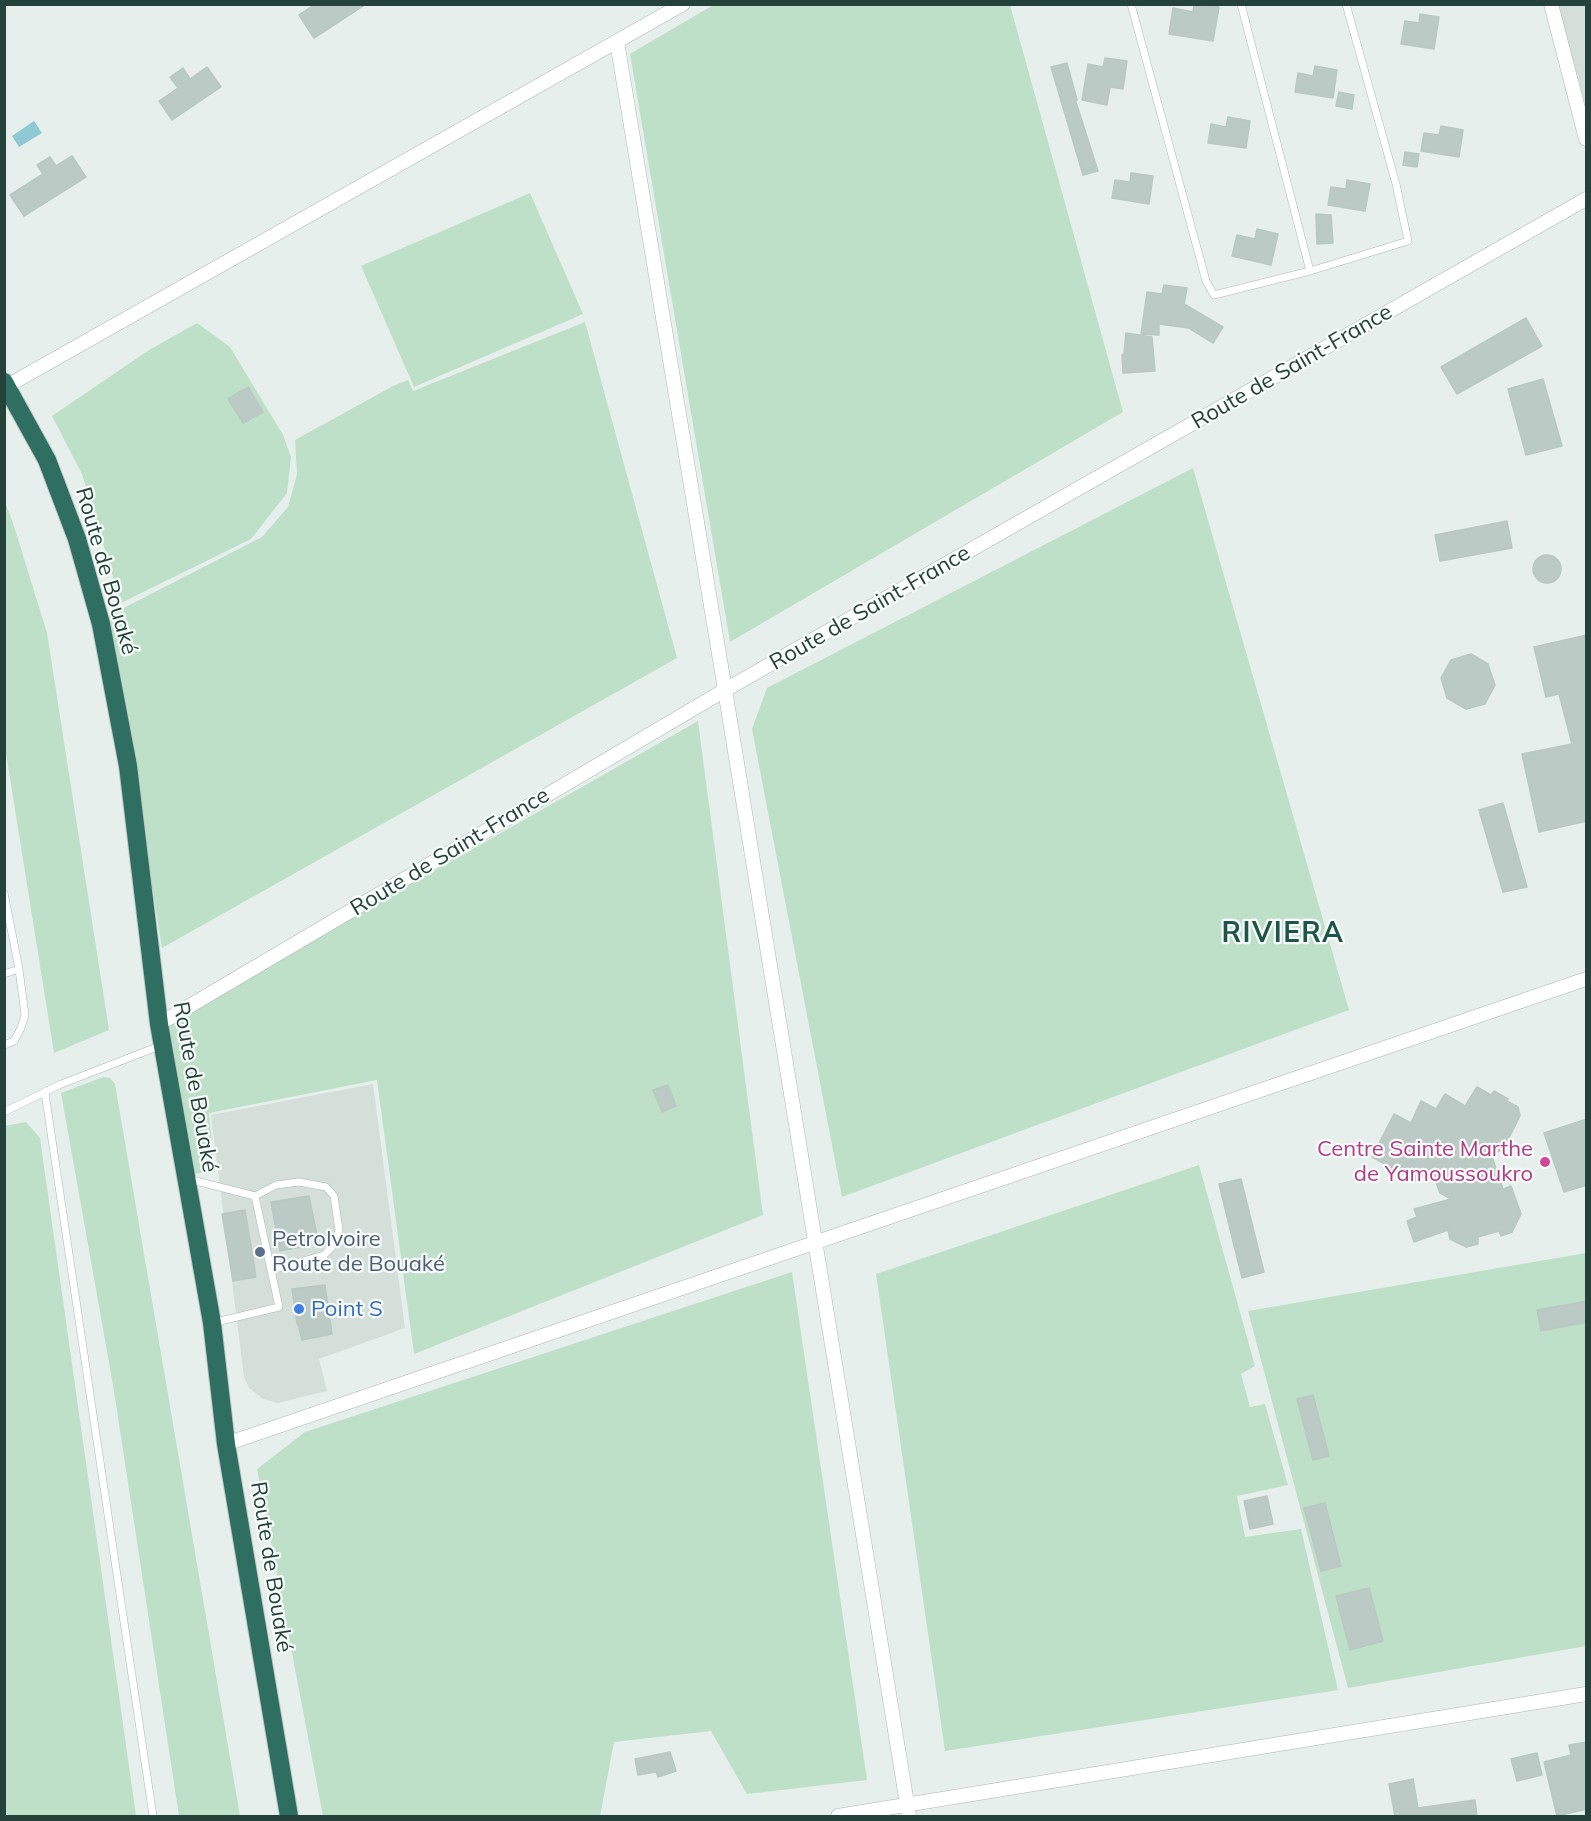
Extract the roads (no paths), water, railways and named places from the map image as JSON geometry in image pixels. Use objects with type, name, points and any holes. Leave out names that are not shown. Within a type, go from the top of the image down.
[{"type":"highway","name":"Route de Bouaké","points":[[6,384],[47,460],[77,539],[101,624],[128,766],[162,1045],[212,1323],[226,1444],[289,1816]]},
{"type":"street","points":[[6,384],[683,4]]},
{"type":"street","points":[[1551,4],[1587,139]]},
{"type":"street","points":[[617,42],[908,1811]]},
{"type":"street","name":"Route de Saint-France","points":[[159,1024],[725,690],[1587,199]]},
{"type":"street","points":[[226,1444],[1587,979]]},
{"type":"street","points":[[838,1816],[908,1811],[1587,1694]]},
{"type":"lane","points":[[1131,4],[1206,281],[1214,295],[1310,271],[1408,241],[1396,184],[1346,4]]},
{"type":"lane","points":[[1241,4],[1310,271]]},
{"type":"lane","points":[[4,893],[19,969],[25,1015],[14,1041],[4,1045]]},
{"type":"lane","points":[[4,974],[19,969]]},
{"type":"lane","points":[[4,1112],[60,1085],[162,1045]]},
{"type":"lane","points":[[45,1093],[153,1816]]},
{"type":"lane","points":[[186,1178],[255,1196],[276,1185],[299,1182],[326,1187],[334,1196],[339,1230],[335,1244],[324,1255],[272,1270]]},
{"type":"lane","points":[[212,1323],[279,1307],[255,1196]]},
{"type":"water","points":[[34,121],[42,133],[19,147],[12,136]]},
{"type":"place","name":"Centre Sainte Marthe de Yamoussoukro","points":[[1545,1162]]},
{"type":"place","name":"PetroIvoire Route de Bouaké","points":[[260,1252]]},
{"type":"place","name":"Point S","points":[[299,1309]]},
{"type":"district","name":"RIVIERA","points":[[1283,934]]}]
